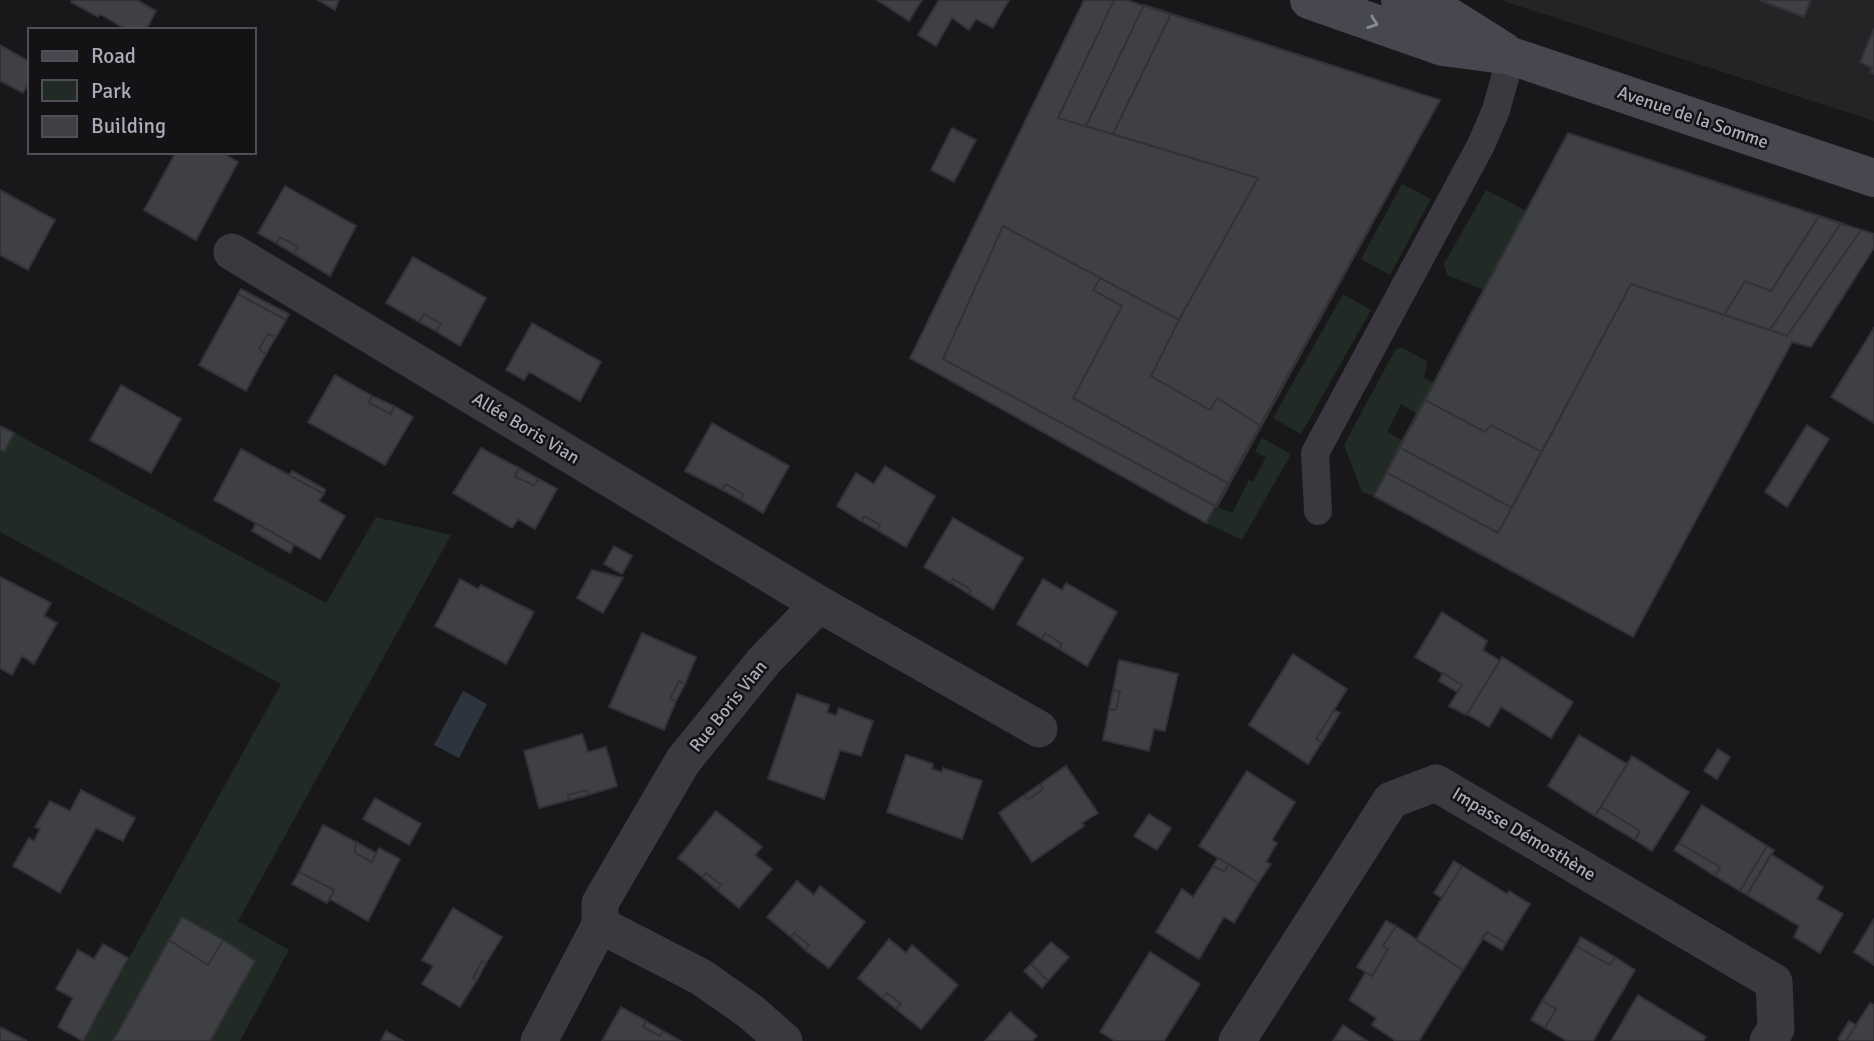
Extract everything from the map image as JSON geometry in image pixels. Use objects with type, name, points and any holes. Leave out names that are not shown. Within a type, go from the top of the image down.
[{"type":"main road","name":"Avenue de la Somme","points":[[1309,0],[1443,47],[1511,56],[1874,178]]},
{"type":"main road","name":"Avenue de la Somme","points":[[1400,0],[1431,6],[1511,56]]},
{"type":"street","points":[[1318,511],[1315,453],[1481,145],[1496,110],[1511,56]]},
{"type":"street","name":"Allée Boris Vian","points":[[232,252],[819,604]]},
{"type":"street","points":[[819,604],[1039,729]]},
{"type":"street","name":"Rue Boris Vian","points":[[539,1041],[600,925],[600,903],[683,761],[764,660],[819,604]]},
{"type":"street","name":"Impasse Démosthène","points":[[1237,1041],[1391,800],[1436,782],[1774,982],[1776,1029],[1768,1041]]},
{"type":"street","points":[[600,925],[701,977],[751,1012],[784,1041]]},
{"type":"shaded area","points":[[1500,0],[1874,0],[1874,121]]},
{"type":"shaded area","points":[[463,691],[487,704],[459,758],[434,745]]},
{"type":"green space","points":[[1402,184],[1431,199],[1390,275],[1361,259]]},
{"type":"green space","points":[[1486,190],[1527,211],[1484,290],[1447,275],[1444,264]]},
{"type":"green space","points":[[1343,294],[1371,310],[1301,434],[1273,418]]},
{"type":"green space","points":[[1402,348],[1427,361],[1424,377],[1434,383],[1417,414],[1401,404],[1387,432],[1403,441],[1374,496],[1362,492],[1344,445],[1395,350]]},
{"type":"green space","points":[[0,425],[326,603],[376,517],[451,535],[238,921],[289,950],[240,1041],[83,1041],[281,684],[0,532]]},
{"type":"green space","points":[[1262,438],[1291,454],[1242,540],[1206,523],[1217,507],[1232,513],[1249,480],[1253,482],[1266,457],[1255,452]]},
{"type":"building","points":[[137,0],[156,11],[147,28],[124,28],[71,2]]},
{"type":"building","points":[[318,0],[339,0],[335,10]]},
{"type":"building","points":[[877,0],[922,0],[909,21]]},
{"type":"building","points":[[939,0],[1009,0],[993,28],[976,19],[969,30],[952,18],[936,46],[918,35]]},
{"type":"building","points":[[1084,0],[1126,0],[1440,100],[1206,523],[910,358]]},
{"type":"building","points":[[1114,0],[1126,0],[1440,100],[1217,507],[943,359],[1003,226],[1179,320],[1258,178],[1058,118]]},
{"type":"building","points":[[1759,0],[1811,0],[1804,17]]},
{"type":"building","points":[[1144,5],[1440,100],[1229,484],[1073,398],[1122,306],[1093,290],[1100,278],[1179,320],[1258,178],[1086,126]]},
{"type":"building","points":[[1171,14],[1440,100],[1261,426],[1217,398],[1210,410],[1151,376],[1258,178],[1113,134]]},
{"type":"building","points":[[1874,29],[1874,74],[1870,72],[1872,68],[1860,62]]},
{"type":"building","points":[[0,45],[28,61],[28,84],[23,93],[0,81]]},
{"type":"building","points":[[952,128],[976,140],[954,182],[931,170]]},
{"type":"building","points":[[1568,133],[1874,234],[1874,248],[1811,347],[1792,342],[1633,637],[1374,496]]},
{"type":"building","points":[[1568,133],[1861,230],[1787,336],[1631,284],[1498,533],[1386,472]]},
{"type":"building","points":[[1568,133],[1841,223],[1770,330],[1631,284],[1512,508],[1399,447]]},
{"type":"building","points":[[1568,133],[1819,216],[1771,291],[1745,281],[1724,315],[1631,284],[1542,452],[1491,425],[1485,432],[1425,400]]},
{"type":"building","points":[[175,154],[224,154],[238,162],[196,240],[144,210]]},
{"type":"building","points":[[285,186],[356,226],[330,276],[294,254],[298,247],[280,237],[276,243],[258,233]]},
{"type":"building","points":[[0,190],[55,220],[28,270],[0,255]]},
{"type":"building","points":[[280,237],[298,247],[294,254],[276,243]]},
{"type":"building","points":[[413,257],[486,298],[460,346],[436,331],[441,324],[424,314],[419,322],[386,303]]},
{"type":"building","points":[[241,289],[289,314],[286,320],[238,294]]},
{"type":"building","points":[[238,294],[286,320],[276,337],[268,334],[259,349],[266,354],[246,391],[199,365]]},
{"type":"building","points":[[424,314],[441,324],[436,331],[419,322]]},
{"type":"building","points":[[532,323],[601,362],[580,401],[529,372],[524,380],[506,370]]},
{"type":"building","points":[[1874,328],[1874,423],[1831,397]]},
{"type":"building","points":[[268,334],[276,337],[266,354],[259,349]]},
{"type":"building","points":[[335,375],[372,396],[369,403],[391,414],[394,406],[413,417],[385,465],[308,422]]},
{"type":"building","points":[[121,385],[181,419],[151,473],[90,440]]},
{"type":"building","points":[[372,396],[394,406],[391,414],[369,403]]},
{"type":"building","points":[[712,423],[789,466],[763,513],[741,500],[743,494],[726,484],[722,490],[685,471]]},
{"type":"building","points":[[1807,425],[1829,439],[1787,507],[1765,492]]},
{"type":"building","points":[[0,426],[14,433],[4,452],[0,449]]},
{"type":"building","points":[[481,448],[519,468],[515,477],[534,485],[539,479],[557,489],[535,529],[518,519],[512,528],[453,493]]},
{"type":"building","points":[[241,449],[324,494],[319,501],[345,516],[320,559],[214,500]]},
{"type":"building","points":[[885,466],[935,496],[906,547],[877,530],[880,525],[864,516],[861,521],[837,506],[856,473],[874,484]]},
{"type":"building","points":[[519,468],[539,479],[534,485],[515,477]]},
{"type":"building","points":[[292,471],[325,489],[324,494],[289,475]]},
{"type":"building","points":[[726,484],[743,494],[741,500],[722,490]]},
{"type":"building","points":[[864,516],[880,525],[877,530],[861,521]]},
{"type":"building","points":[[953,518],[1023,558],[993,609],[969,594],[971,590],[953,579],[951,583],[924,567]]},
{"type":"building","points":[[256,523],[294,545],[290,553],[252,531]]},
{"type":"building","points":[[614,546],[632,556],[622,574],[604,564]]},
{"type":"building","points":[[592,570],[623,578],[603,613],[577,598]]},
{"type":"building","points":[[0,577],[51,603],[44,616],[57,623],[34,664],[22,656],[12,675],[0,668]]},
{"type":"building","points":[[460,579],[478,589],[481,585],[534,612],[506,664],[435,626]]},
{"type":"building","points":[[953,579],[971,590],[969,594],[951,583]]},
{"type":"building","points":[[1043,579],[1062,590],[1066,583],[1117,612],[1087,666],[1059,649],[1062,644],[1045,633],[1042,639],[1017,624]]},
{"type":"building","points":[[1442,612],[1487,641],[1483,650],[1500,661],[1466,715],[1449,706],[1462,685],[1415,657]]},
{"type":"building","points":[[642,633],[696,657],[685,684],[679,681],[670,699],[676,701],[664,730],[609,707]]},
{"type":"building","points":[[1045,633],[1062,644],[1059,649],[1042,639]]},
{"type":"building","points":[[1293,654],[1347,689],[1316,739],[1322,742],[1308,764],[1249,725]]},
{"type":"building","points":[[1502,657],[1573,702],[1551,738],[1501,707],[1489,727],[1467,714]]},
{"type":"building","points":[[1119,660],[1178,674],[1165,731],[1154,729],[1149,751],[1103,740],[1109,709],[1116,710],[1120,691],[1113,690]]},
{"type":"building","points":[[1443,673],[1462,685],[1457,692],[1439,681]]},
{"type":"building","points":[[679,681],[685,684],[676,701],[670,699]]},
{"type":"building","points":[[1113,690],[1120,691],[1116,710],[1109,709]]},
{"type":"building","points":[[797,694],[829,705],[827,712],[836,716],[839,708],[873,721],[861,756],[840,750],[824,799],[768,779]]},
{"type":"building","points":[[1334,710],[1340,713],[1322,742],[1316,739]]},
{"type":"building","points":[[582,734],[588,752],[606,747],[617,786],[588,795],[587,790],[568,795],[569,800],[539,808],[524,751]]},
{"type":"building","points":[[1579,735],[1627,764],[1595,816],[1548,786]]},
{"type":"building","points":[[1718,749],[1730,757],[1717,779],[1704,771]]},
{"type":"building","points":[[906,755],[933,764],[932,769],[942,772],[943,768],[982,781],[962,839],[887,812]]},
{"type":"building","points":[[1632,756],[1689,792],[1652,851],[1635,840],[1640,831],[1601,807]]},
{"type":"building","points":[[1066,766],[1098,813],[1032,862],[999,813],[1024,795],[1028,800],[1043,789],[1040,784]]},
{"type":"building","points":[[1247,771],[1295,802],[1272,840],[1277,843],[1266,862],[1271,864],[1258,883],[1199,846]]},
{"type":"building","points":[[1040,784],[1043,789],[1028,800],[1024,795]]},
{"type":"building","points":[[81,790],[135,818],[123,841],[96,828],[60,893],[13,866],[29,838],[34,841],[40,829],[35,827],[50,801],[70,811]]},
{"type":"building","points":[[587,790],[588,795],[569,800],[568,795]]},
{"type":"building","points":[[375,798],[421,824],[409,845],[363,819]]},
{"type":"building","points":[[1702,805],[1767,846],[1740,891],[1715,876],[1720,867],[1679,843]]},
{"type":"building","points":[[1601,807],[1640,831],[1635,840],[1595,816]]},
{"type":"building","points":[[716,811],[762,847],[755,855],[772,869],[739,908],[717,890],[721,885],[706,873],[702,877],[678,858]]},
{"type":"building","points":[[1149,814],[1171,828],[1157,850],[1134,836]]},
{"type":"building","points":[[323,825],[356,842],[355,853],[372,862],[379,848],[400,859],[368,921],[330,899],[334,890],[299,872]]},
{"type":"building","points":[[356,842],[376,853],[372,862],[355,853]]},
{"type":"building","points":[[1679,843],[1720,867],[1715,876],[1674,850]]},
{"type":"building","points":[[1767,846],[1774,850],[1747,895],[1740,891]]},
{"type":"building","points":[[1771,854],[1823,887],[1817,899],[1843,914],[1820,953],[1794,937],[1799,926],[1747,895]]},
{"type":"building","points":[[1218,858],[1229,864],[1224,872],[1213,866]]},
{"type":"building","points":[[1454,861],[1462,866],[1442,898],[1434,893]]},
{"type":"building","points":[[1229,864],[1258,883],[1234,923],[1224,917],[1199,959],[1156,932],[1182,889],[1193,897],[1213,866],[1224,872]]},
{"type":"building","points":[[1462,866],[1507,894],[1509,891],[1530,904],[1506,943],[1487,932],[1463,970],[1416,940]]},
{"type":"building","points":[[299,872],[334,890],[327,903],[292,884]]},
{"type":"building","points":[[706,873],[721,885],[717,890],[702,877]]},
{"type":"building","points":[[797,881],[814,895],[820,886],[865,922],[829,968],[805,950],[809,945],[794,933],[791,937],[767,917]]},
{"type":"building","points":[[453,908],[502,937],[486,963],[482,961],[473,978],[477,980],[460,1007],[422,984],[433,966],[422,960]]},
{"type":"building","points":[[182,917],[223,940],[208,965],[169,940]]},
{"type":"building","points":[[1874,919],[1874,965],[1854,952]]},
{"type":"building","points":[[1386,921],[1396,926],[1383,946],[1388,949],[1372,976],[1357,967]]},
{"type":"building","points":[[1396,926],[1463,970],[1419,1041],[1396,1041],[1372,1025],[1376,1018],[1349,1000],[1366,972],[1372,976],[1388,949],[1383,946]]},
{"type":"building","points":[[1487,932],[1506,943],[1502,950],[1482,938]]},
{"type":"building","points":[[794,933],[809,945],[805,950],[791,937]]},
{"type":"building","points":[[1581,937],[1615,957],[1610,965],[1576,946]]},
{"type":"building","points":[[889,939],[906,953],[912,945],[958,985],[921,1029],[896,1009],[901,1004],[887,993],[882,998],[858,978]]},
{"type":"building","points":[[169,940],[208,965],[223,940],[255,961],[210,1041],[113,1041]]},
{"type":"building","points":[[1051,942],[1069,957],[1048,981],[1031,964]]},
{"type":"building","points":[[103,944],[128,958],[83,1041],[58,1027],[73,998],[56,989],[78,950],[94,959]]},
{"type":"building","points":[[1576,946],[1610,965],[1615,957],[1635,970],[1593,1041],[1567,1041],[1545,1028],[1556,1009],[1542,1001]]},
{"type":"building","points":[[1150,952],[1200,984],[1164,1041],[1115,1041],[1100,1032]]},
{"type":"building","points":[[482,961],[486,963],[477,980],[473,978]]},
{"type":"building","points":[[1031,964],[1048,981],[1042,988],[1024,971]]},
{"type":"building","points":[[887,993],[901,1004],[896,1009],[882,998]]},
{"type":"building","points":[[1638,995],[1706,1037],[1703,1041],[1611,1041]]},
{"type":"building","points":[[1542,1001],[1556,1009],[1545,1028],[1531,1020]]},
{"type":"building","points":[[1870,1003],[1874,1005],[1874,1041],[1846,1041]]},
{"type":"building","points":[[621,1007],[646,1021],[643,1027],[660,1036],[663,1031],[681,1041],[602,1041]]},
{"type":"building","points":[[1010,1012],[1037,1036],[1032,1041],[985,1041]]},
{"type":"building","points":[[646,1021],[663,1031],[660,1036],[643,1027]]},
{"type":"building","points":[[1849,1021],[1856,1025],[1846,1041],[1841,1041],[1838,1039]]},
{"type":"building","points":[[1343,1025],[1367,1041],[1333,1041]]},
{"type":"building","points":[[0,1027],[27,1041],[0,1041]]},
{"type":"building","points":[[386,1031],[403,1041],[381,1041]]}]
